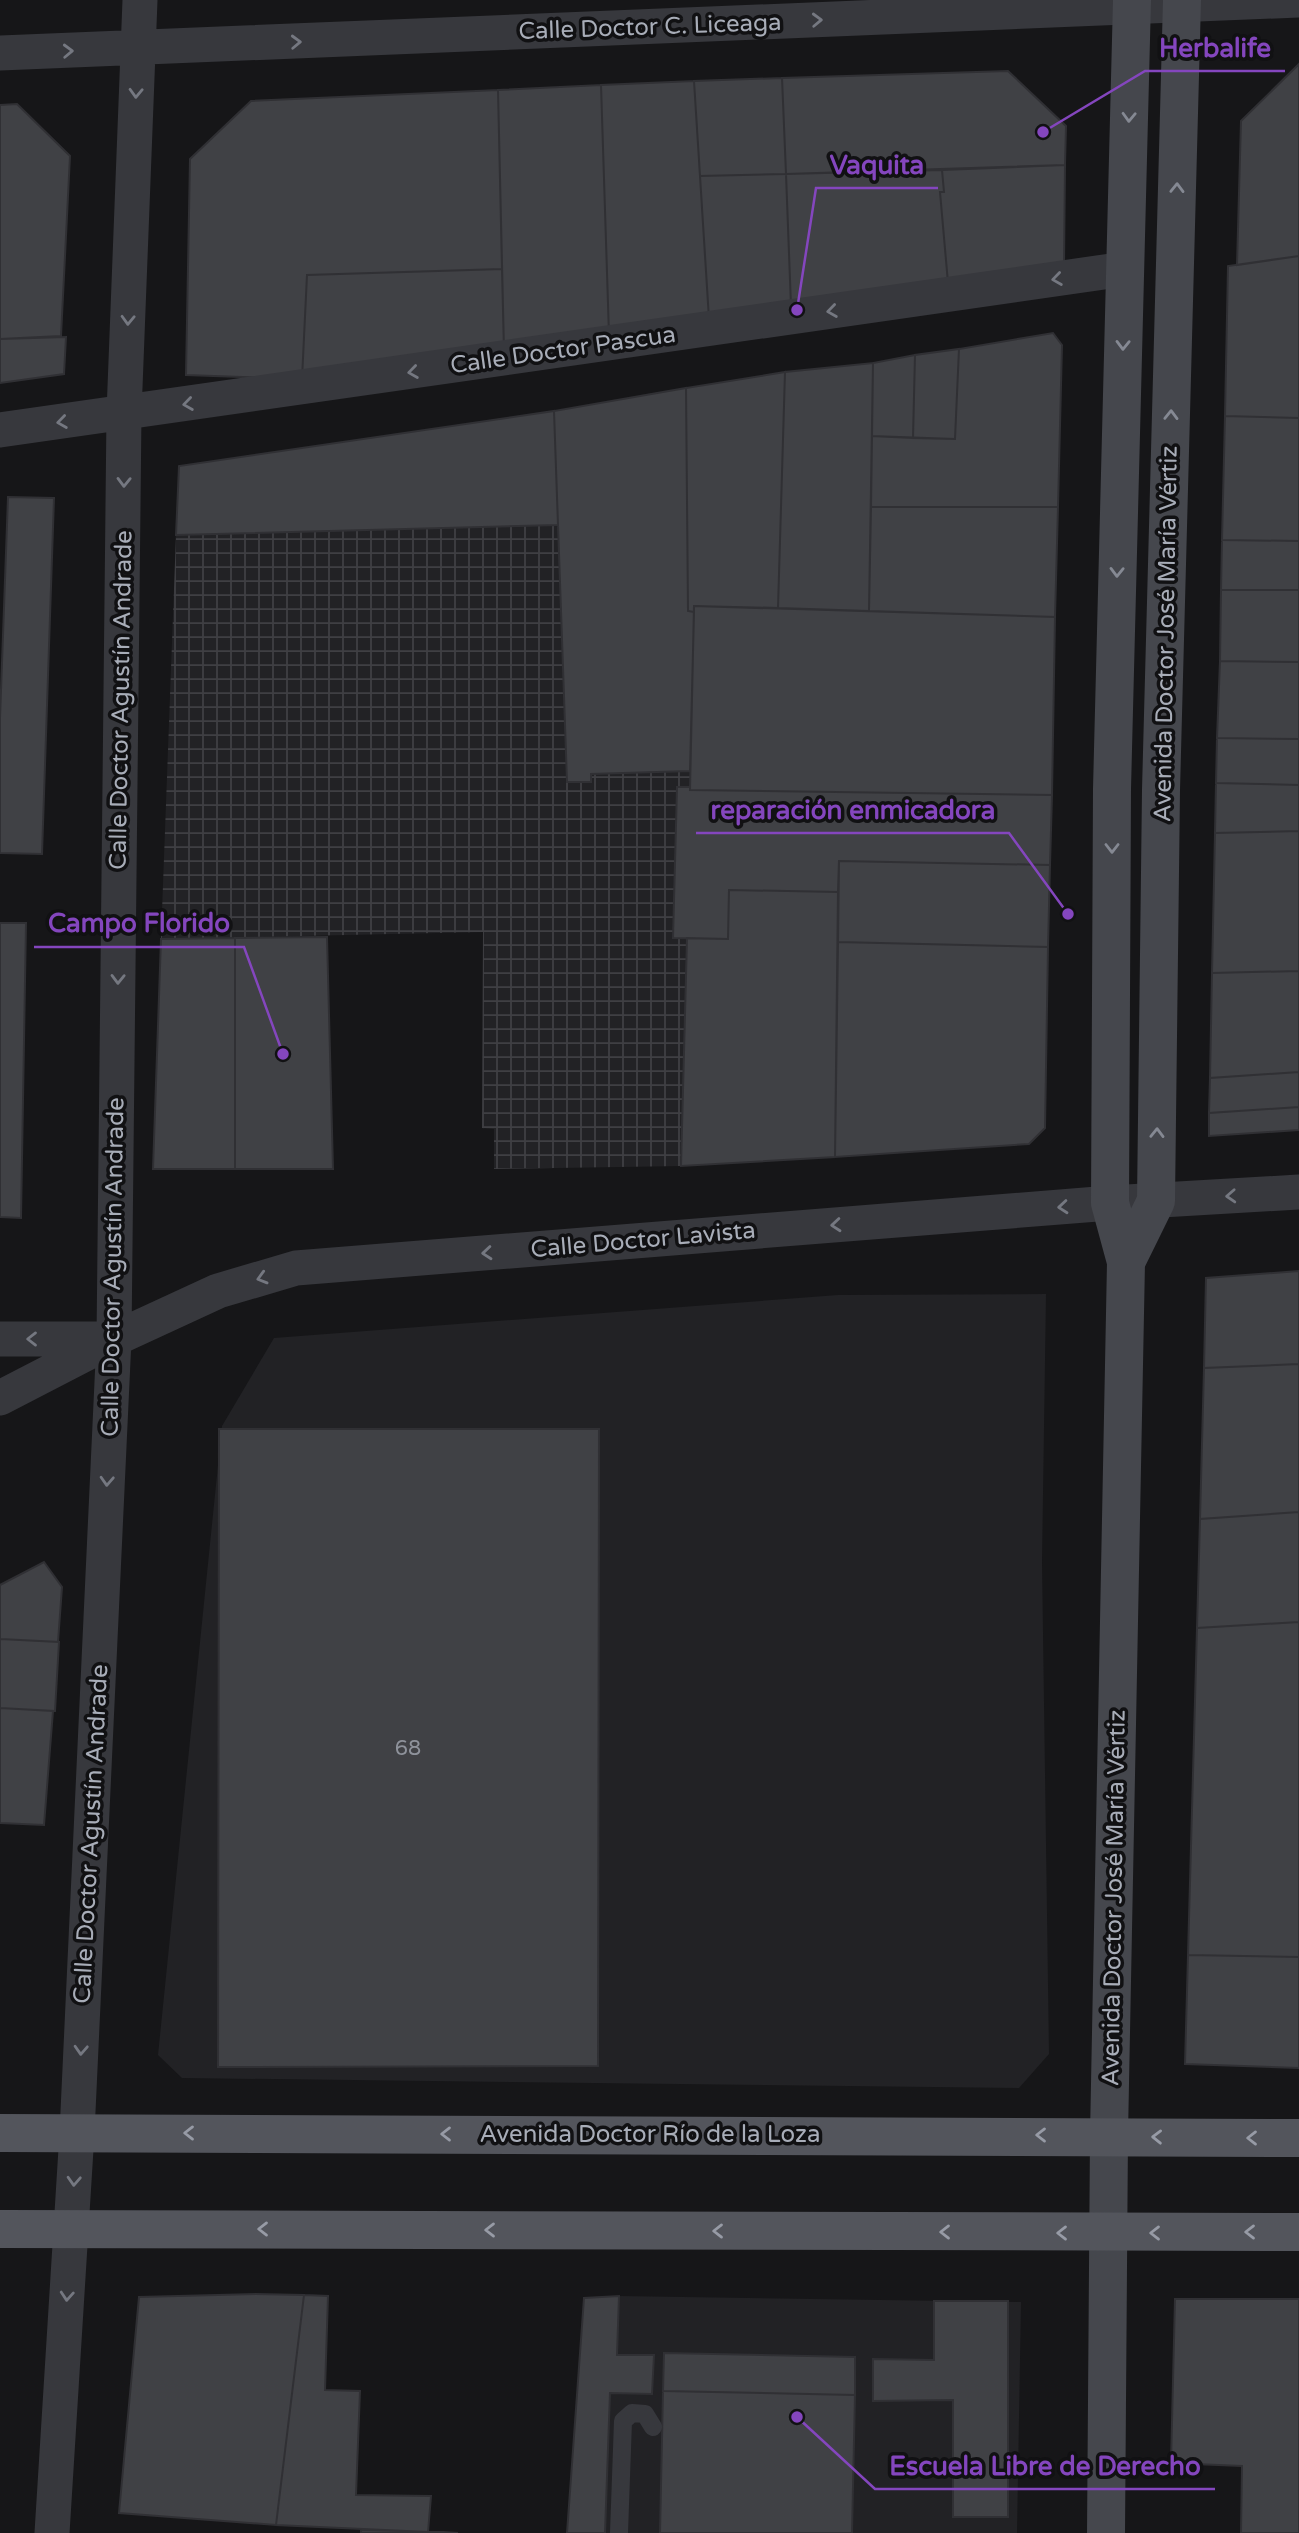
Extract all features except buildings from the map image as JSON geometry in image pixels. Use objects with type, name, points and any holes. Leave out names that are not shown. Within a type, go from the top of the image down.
[{"type":"main road","name":"Avenida Doctor José María Vértiz","points":[[1126,1262],[1156,1201],[1161,790],[1182,3]]},
{"type":"main road","name":"Avenida Doctor José María Vértiz","points":[[1106,2533],[1110,2136],[1126,1262],[1110,1203],[1112,789],[1132,4]]},
{"type":"main road","points":[[1112,789],[1161,790]]},
{"type":"main road","name":"Avenida Doctor Río de la Loza","points":[[0,2133],[1299,2137]]},
{"type":"main road","points":[[0,2229],[1299,2232]]},
{"type":"street","name":"Calle Doctor Agustín Andrade","points":[[52,2533],[77,2133],[114,1339],[124,413],[139,0]]},
{"type":"street","name":"Calle Doctor C. Liceaga","points":[[0,53],[1132,4],[1299,0]]},
{"type":"street","name":"Calle Doctor Pascua","points":[[0,430],[1125,269]]},
{"type":"street","name":"Calle Doctor Lavista","points":[[0,1339],[114,1339],[218,1290],[296,1268],[1110,1203],[1299,1192]]},
{"type":"street","points":[[0,1398],[114,1339]]},
{"type":"lane","points":[[619,2533],[624,2421],[632,2413],[645,2414],[653,2427]]},
{"type":"shaded area","points":[[558,525],[567,782],[591,782],[591,774],[690,771],[690,787],[677,788],[673,937],[687,938],[681,1166],[494,1169],[494,1129],[482,1128],[483,932],[161,939],[176,535]]},
{"type":"shaded area","points":[[1046,1294],[1042,1562],[1049,2054],[1019,2088],[182,2078],[158,2055],[222,1426],[274,1338],[838,1295]]},
{"type":"shaded area","points":[[619,2296],[1021,2302],[1017,2533],[567,2533],[585,2298]]},
{"type":"place","name":"Herbalife","points":[[1043,132]]},
{"type":"place","name":"Vaquita","points":[[797,310]]},
{"type":"place","name":"reparación enmicadora","points":[[1068,914]]},
{"type":"place","name":"Campo Florido","points":[[283,1054]]},
{"type":"place","name":"Escuela Libre de Derecho","points":[[797,2417]]}]
